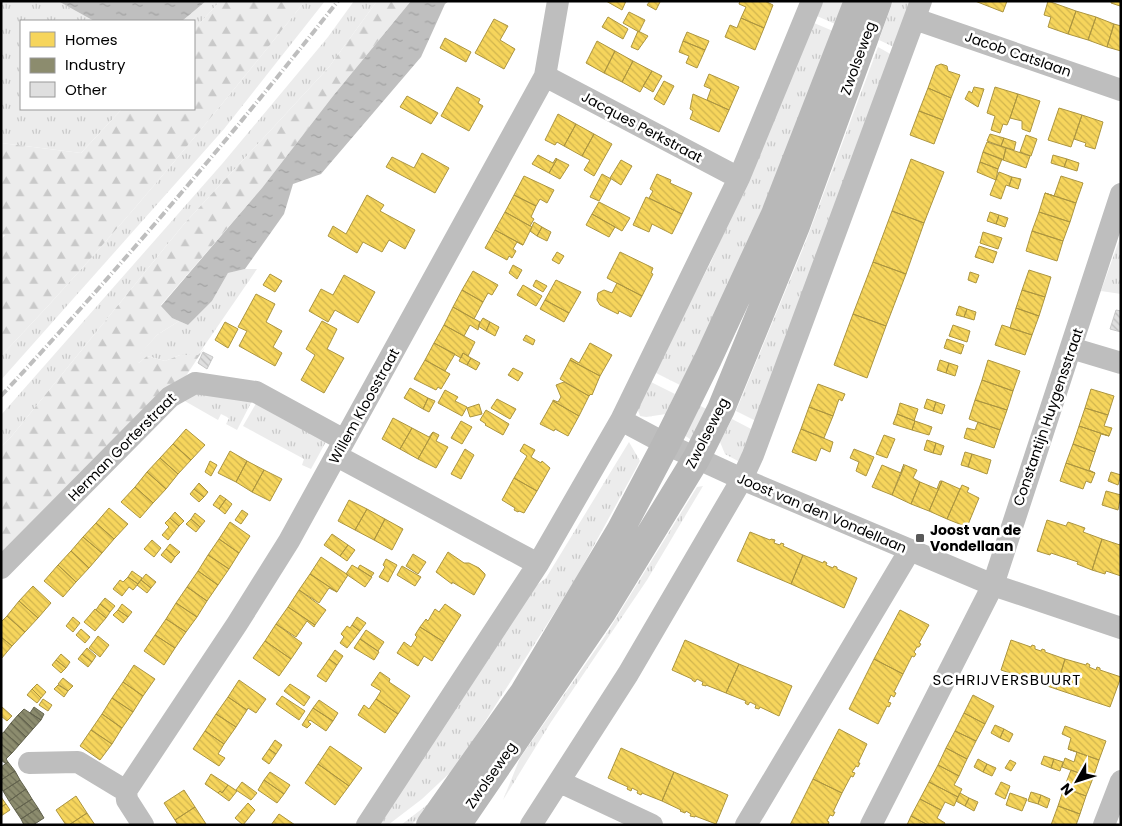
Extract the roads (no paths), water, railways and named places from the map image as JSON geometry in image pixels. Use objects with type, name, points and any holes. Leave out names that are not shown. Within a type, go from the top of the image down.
[{"type":"street","name":"Willem Kloosstraat","points":[[126,791],[253,599],[289,541],[545,76],[558,1]]},
{"type":"street","points":[[367,825],[538,564],[622,420],[739,178],[812,1]]},
{"type":"street","name":"Zwolseweg","points":[[430,825],[524,692],[620,531],[666,444],[708,359],[775,214],[858,1]]},
{"type":"street","name":"Zwolseweg","points":[[457,825],[603,611],[696,458],[721,410],[796,226],[878,1]]},
{"type":"street","points":[[532,825],[628,674],[742,479],[753,455],[918,10]]},
{"type":"street","name":"Jacob Catslaan","points":[[918,10],[1121,90]]},
{"type":"street","name":"Jacques Perkstraat","points":[[545,76],[739,178]]},
{"type":"street","name":"Constantijn Huygensstraat","points":[[871,825],[993,585],[1121,194]]},
{"type":"street","points":[[1071,348],[1121,363]]},
{"type":"street","name":"Herman Gorterstraat","points":[[1,568],[170,396],[195,383],[256,392],[341,448],[538,564]]},
{"type":"street","points":[[622,420],[666,444]]},
{"type":"street","name":"Joost van den Vondellaan","points":[[666,444],[742,479],[993,585],[1121,628]]},
{"type":"street","points":[[746,825],[910,550]]},
{"type":"street","points":[[29,763],[78,762],[126,791],[127,800],[142,825]]},
{"type":"street","points":[[1104,825],[1121,781]]},
{"type":"street","points":[[560,782],[652,825]]},
{"type":"water","points":[[58,1],[206,1],[183,20],[92,20]]},
{"type":"water","points":[[411,1],[449,1],[445,4],[421,57],[321,174],[293,184],[284,214],[245,269],[228,273],[212,301],[188,325],[172,318],[161,306],[262,188],[333,96]]},
{"type":"railway","points":[[1,396],[174,202],[338,1]]},
{"type":"place","name":"Joost van de Vondellaan","points":[[920,538]]},
{"type":"district","name":"SCHRIJVERSBUURT","points":[[1007,679]]}]
